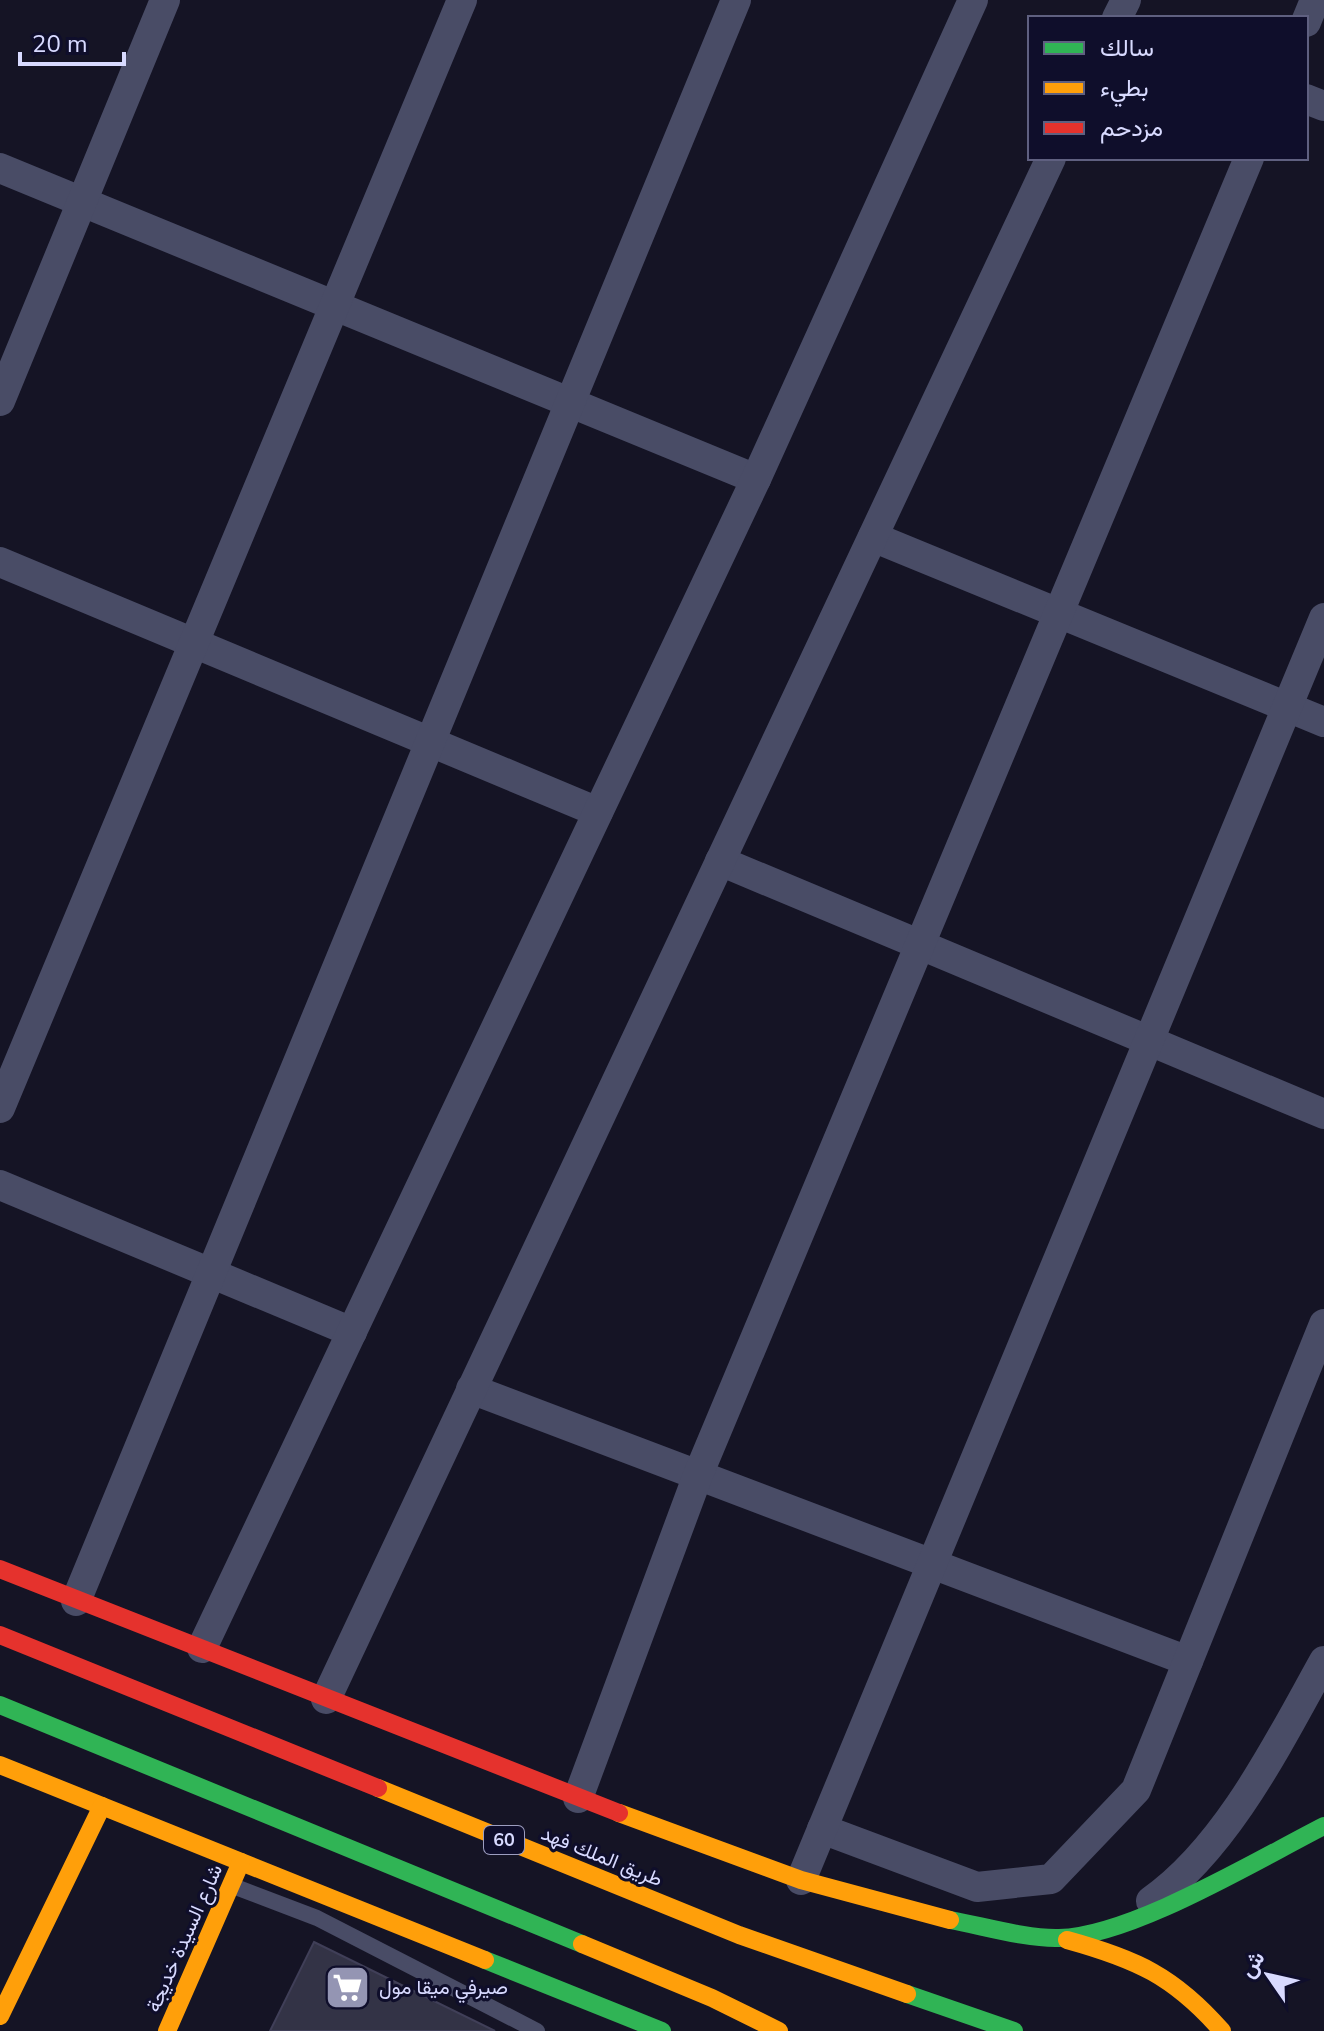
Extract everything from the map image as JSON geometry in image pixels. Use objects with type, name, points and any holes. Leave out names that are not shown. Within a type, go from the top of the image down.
[{"type":"main road","points":[[0,1569],[578,1798],[801,1880],[930,1917],[1059,1938],[1135,1958],[1191,1993],[1222,2031]]},
{"type":"main road","name":"طريق الملك فهد","points":[[0,1635],[739,1935],[1014,2031]]},
{"type":"main road","points":[[0,1705],[712,1998],[779,2031]]},
{"type":"main road","points":[[0,1765],[662,2031]]},
{"type":"main road","points":[[0,2016],[102,1806]]},
{"type":"main road","points":[[1059,1938],[1114,1927],[1197,1891],[1324,1826]]},
{"type":"main road","name":"شارع السيدة خديجة","points":[[167,2031],[241,1862]]},
{"type":"street","points":[[0,401],[165,0]]},
{"type":"street","points":[[0,1108],[462,0]]},
{"type":"street","points":[[76,1601],[736,0]]},
{"type":"street","points":[[202,1648],[756,479],[973,0]]},
{"type":"street","points":[[326,1699],[1050,160]]},
{"type":"street","points":[[578,1798],[698,1475],[1248,160]]},
{"type":"street","points":[[0,168],[756,479]]},
{"type":"street","points":[[873,537],[1324,722]]},
{"type":"street","points":[[0,562],[598,812]]},
{"type":"street","points":[[801,1880],[1324,618]]},
{"type":"street","points":[[720,861],[1324,1114]]},
{"type":"street","points":[[0,1185],[352,1332]]},
{"type":"street","points":[[822,1829],[977,1887],[1051,1879],[1136,1790],[1324,1324]]},
{"type":"street","points":[[471,1389],[1188,1661]]},
{"type":"street","points":[[1114,1927],[1166,1890],[1221,1830],[1281,1739],[1324,1661]]},
{"type":"lane","points":[[231,1885],[317,1918],[537,2031]]},
{"type":"building","name":"صيرفي ميقا مول","points":[[314,1942],[495,2031],[270,2031]]},
{"type":"traffic: fast","points":[[0,1705],[582,1944]]},
{"type":"traffic: fast","points":[[950,1920],[1033,1936],[1059,1938],[1089,1934],[1157,1911],[1194,1894],[1324,1826]]},
{"type":"traffic: fast","points":[[485,1960],[662,2031]]},
{"type":"traffic: fast","points":[[907,1994],[1014,2031]]},
{"type":"traffic: slow","points":[[0,1765],[485,1960]]},
{"type":"traffic: slow","points":[[378,1788],[739,1935],[907,1994]]},
{"type":"traffic: slow","points":[[0,2016],[102,1806]]},
{"type":"traffic: slow","points":[[619,1813],[801,1880],[950,1920]]},
{"type":"traffic: slow","points":[[167,2031],[241,1862]]},
{"type":"traffic: slow","points":[[1067,1940],[1114,1954],[1152,1972],[1187,1996],[1222,2031]]},
{"type":"traffic: slow","points":[[582,1944],[712,1998],[779,2031]]},
{"type":"traffic: jam","points":[[0,1569],[619,1813]]},
{"type":"traffic: jam","points":[[0,1635],[378,1788]]},
{"type":"place","name":"صيرفي ميقا مول","points":[[348,1987]]}]
